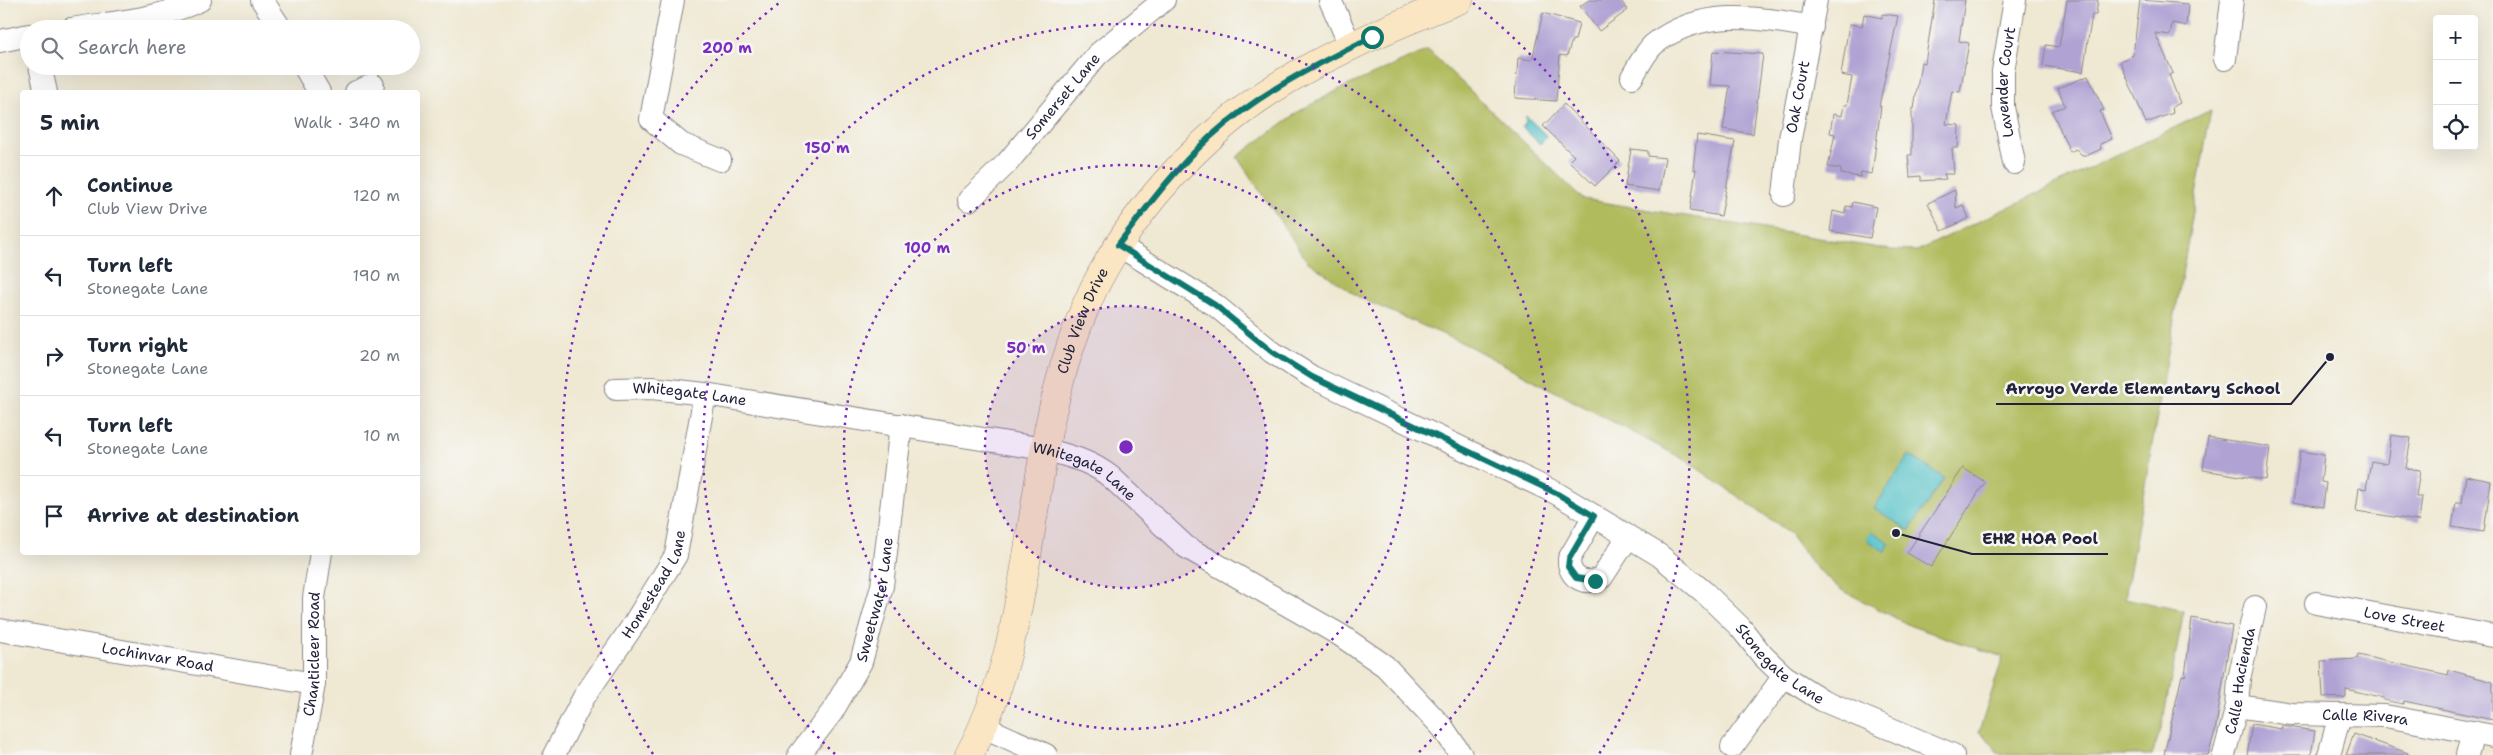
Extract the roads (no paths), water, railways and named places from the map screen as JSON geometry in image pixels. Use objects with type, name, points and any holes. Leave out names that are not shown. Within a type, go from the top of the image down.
[{"type":"street","points":[[133,20],[188,6],[200,0]]},
{"type":"street","points":[[262,0],[275,20]]},
{"type":"street","points":[[673,0],[651,119],[681,144],[720,160]]},
{"type":"street","name":"Somerset Lane","points":[[969,200],[1007,163],[1098,54],[1164,0]]},
{"type":"street","points":[[1330,0],[1351,47]]},
{"type":"street","name":"Club View Drive","points":[[969,755],[984,727],[1002,677],[1014,626],[1044,449],[1063,369],[1093,291],[1118,245],[1166,183],[1210,137],[1283,83],[1405,21],[1459,0]]},
{"type":"street","name":"Oak Court","points":[[1784,194],[1790,139],[1816,0]]},
{"type":"street","name":"Lavender Court","points":[[2014,163],[2002,107],[2002,71],[2015,0]]},
{"type":"street","points":[[2225,59],[2232,0]]},
{"type":"street","points":[[1632,77],[1652,46],[1673,33],[1699,21],[1734,16],[1764,18],[1812,27]]},
{"type":"street","points":[[0,41],[20,37]]},
{"type":"street","points":[[42,75],[46,90]]},
{"type":"street","points":[[309,75],[318,90]]},
{"type":"street","name":"Stonegate Lane","points":[[1118,245],[1215,305],[1272,352],[1312,377],[1548,489],[1659,555],[1704,592],[1784,676],[1822,700],[1953,755]]},
{"type":"street","name":"Whitegate Lane","points":[[616,389],[652,388],[705,394],[1044,449],[1079,458],[1099,468],[1186,547],[1340,636],[1385,666],[1442,728],[1461,755]]},
{"type":"street","name":"Homestead Lane","points":[[554,755],[584,696],[632,627],[676,555],[705,394]]},
{"type":"street","name":"Sweetwater Lane","points":[[799,755],[832,712],[861,662],[882,586],[901,425]]},
{"type":"street","points":[[1594,516],[1569,559],[1568,567],[1576,578],[1587,582],[1595,581],[1602,577],[1628,537]]},
{"type":"street","name":"Chanticleer Road","points":[[301,755],[314,684],[314,598],[321,555]]},
{"type":"street","name":"Love Street","points":[[2316,603],[2493,636]]},
{"type":"street","name":"Calle Hacienda","points":[[2224,755],[2237,706],[2239,679],[2255,607]]},
{"type":"street","name":"Lochinvar Road","points":[[0,630],[314,684]]},
{"type":"street","points":[[1732,746],[1784,676]]},
{"type":"street","name":"Calle Rivera","points":[[2237,706],[2292,714],[2385,716],[2483,734]]},
{"type":"street","points":[[2329,755],[2340,715]]},
{"type":"street","points":[[984,727],[1046,755]]},
{"type":"street","points":[[2468,755],[2483,734]]},
{"type":"water","points":[[1526,116],[1547,136],[1540,144],[1522,127],[1525,125]]},
{"type":"water","points":[[1909,455],[1944,478],[1909,531],[1874,508]]},
{"type":"water","points":[[1872,531],[1890,543],[1885,552],[1866,539]]},
{"type":"place","name":"Arroyo Verde Elementary School","points":[[2330,357]]},
{"type":"place","name":"EHR HOA Pool","points":[[1896,533]]}]
